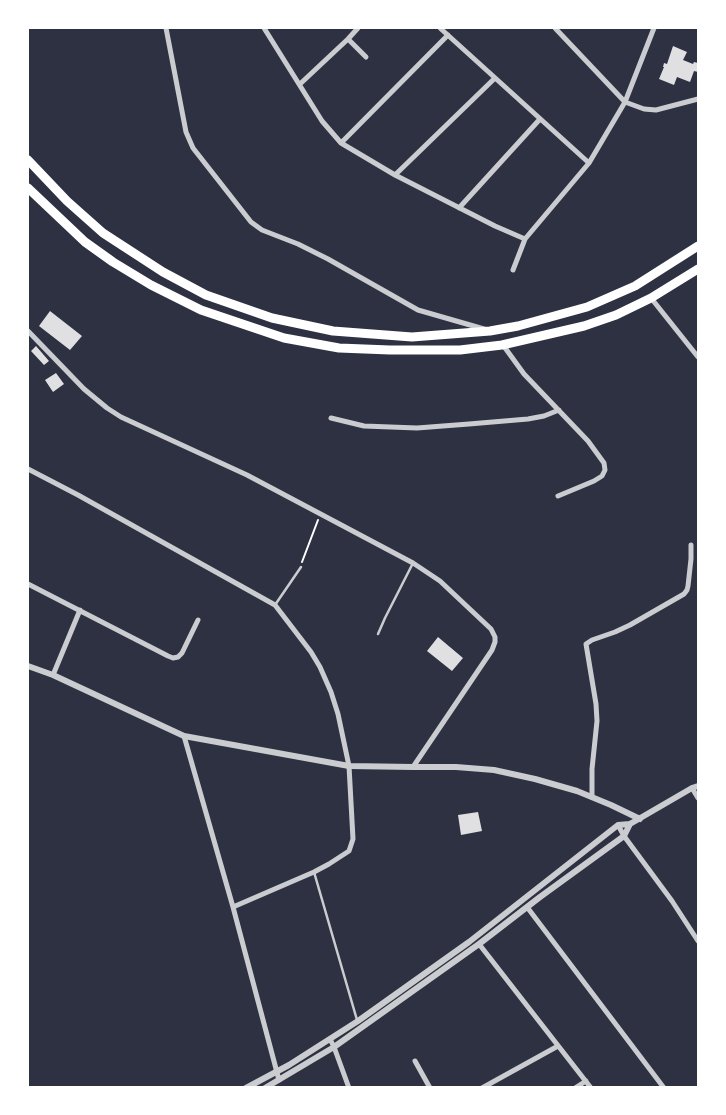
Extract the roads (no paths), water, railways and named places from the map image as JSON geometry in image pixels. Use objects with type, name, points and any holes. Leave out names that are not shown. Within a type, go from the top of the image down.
[{"type":"highway","points":[[28,160],[67,201],[103,232],[163,272],[206,295],[272,318],[333,331],[412,337],[490,331],[518,326],[587,307],[636,286],[698,246]]},
{"type":"highway","points":[[28,188],[34,196],[85,242],[150,285],[201,310],[284,338],[339,348],[460,350],[502,345],[584,326],[616,315],[651,298],[698,269]]},
{"type":"street","points":[[166,28],[186,132],[193,148],[251,222],[262,230],[298,244],[328,259],[418,310],[490,331]]},
{"type":"street","points":[[264,28],[322,121],[341,143],[395,175],[524,239]]},
{"type":"street","points":[[300,84],[358,28]]},
{"type":"street","points":[[440,28],[589,163]]},
{"type":"street","points":[[555,28],[625,102],[644,109],[656,110],[698,99]]},
{"type":"street","points":[[513,270],[524,239],[589,163],[625,102],[654,28]]},
{"type":"street","points":[[341,143],[448,35]]},
{"type":"street","points":[[348,39],[366,57]]},
{"type":"street","points":[[395,175],[495,78]]},
{"type":"street","points":[[459,208],[540,119]]},
{"type":"street","points":[[651,298],[698,357]]},
{"type":"street","points":[[28,331],[84,389],[107,408],[121,417],[247,475],[413,563],[440,581],[491,629],[495,637],[492,650],[413,767]]},
{"type":"street","points":[[502,345],[524,374],[559,410],[604,463],[605,470],[602,476],[558,496]]},
{"type":"street","points":[[331,418],[364,426],[417,428],[528,419],[544,416],[559,410]]},
{"type":"street","points":[[28,469],[275,605],[320,666],[338,714],[349,766],[353,840],[349,851],[335,861],[233,907]]},
{"type":"street","points":[[592,797],[592,769],[597,721],[586,644],[630,625],[684,594],[688,586],[691,560],[690,545]]},
{"type":"street","points":[[28,584],[173,658],[178,657],[182,653],[198,620]]},
{"type":"street","points":[[53,675],[80,610]]},
{"type":"street","points":[[28,666],[53,675],[184,736],[349,766],[456,767],[494,770],[577,791],[640,819]]},
{"type":"street","points":[[184,736],[233,907],[279,1080]]},
{"type":"street","points":[[246,1088],[277,1072],[358,1021],[517,906],[618,825],[630,824],[695,787],[698,798]]},
{"type":"street","points":[[265,1088],[334,1047],[479,944],[624,836],[630,824]]},
{"type":"street","points":[[618,825],[698,941]]},
{"type":"street","points":[[527,907],[664,1088]]},
{"type":"street","points":[[479,944],[591,1088]]},
{"type":"street","points":[[330,1039],[350,1088]]},
{"type":"street","points":[[482,1088],[558,1046]]},
{"type":"street","points":[[415,1061],[430,1088]]},
{"type":"street","points":[[575,1088],[586,1081]]},
{"type":"lane","points":[[378,634],[413,563]]},
{"type":"lane","points":[[275,605],[301,567]]},
{"type":"lane","points":[[314,872],[358,1021]]}]
